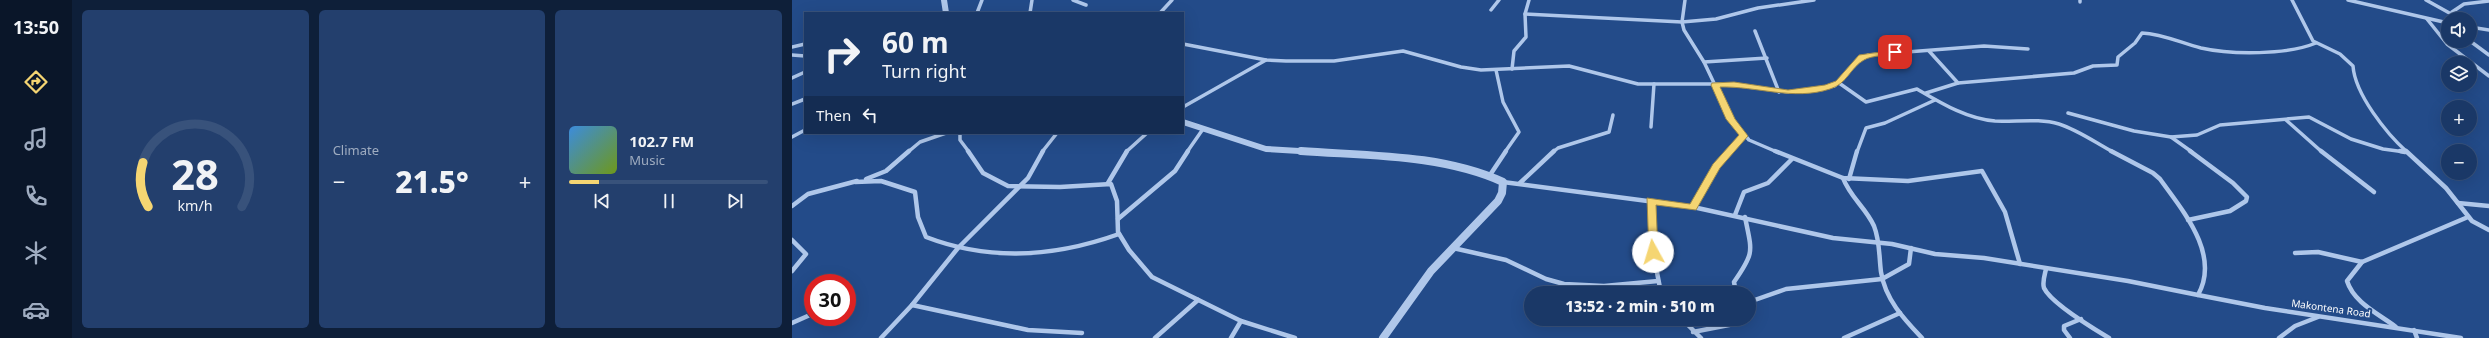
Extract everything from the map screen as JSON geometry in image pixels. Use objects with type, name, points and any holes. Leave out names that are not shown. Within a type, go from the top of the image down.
[{"type":"street","points":[[944,0],[946,12]]},
{"type":"street","points":[[977,12],[982,0]]},
{"type":"street","points":[[1030,12],[1032,0]]},
{"type":"street","points":[[1073,0],[1086,5]]},
{"type":"street","points":[[1161,12],[1172,0]]},
{"type":"street","points":[[1491,10],[1499,0]]},
{"type":"street","points":[[1512,69],[1514,51],[1526,37],[1525,14],[1529,0]]},
{"type":"street","points":[[1685,0],[1682,22],[1704,62],[1731,119],[1743,136],[1792,159],[1849,179],[1922,180],[1982,171],[2005,212],[2020,264]]},
{"type":"street","points":[[1781,0],[1786,3]]},
{"type":"street","points":[[1525,14],[1682,22],[1716,19],[1786,3],[1814,0]]},
{"type":"street","points":[[2292,0],[2307,32],[2316,43],[2348,60],[2353,66],[2354,80],[2390,137],[2434,178],[2458,203],[2468,217],[2489,230]]},
{"type":"street","points":[[2348,0],[2441,22]]},
{"type":"street","points":[[2426,0],[2448,12]]},
{"type":"street","points":[[2452,12],[2458,6],[2489,1]]},
{"type":"street","points":[[2427,19],[2438,36],[2449,47],[2489,76]]},
{"type":"street","points":[[2477,28],[2489,30]]},
{"type":"street","points":[[1755,31],[1767,58],[1779,92]]},
{"type":"street","points":[[1926,93],[1958,83],[2074,73],[2093,66],[2117,65],[2118,57],[2135,44],[2142,33],[2166,37],[2201,47],[2237,52],[2306,48],[2316,43]]},
{"type":"street","points":[[792,46],[804,44]]},
{"type":"street","points":[[1184,44],[1266,60],[1334,61],[1403,51],[1461,67],[1496,70],[1569,66],[1624,82],[1654,84],[1734,84],[1779,92],[1827,88],[1839,83],[1862,57],[1882,53],[1929,51],[1984,46],[2028,49]]},
{"type":"street","points":[[2477,46],[2489,55]]},
{"type":"street","points":[[1929,51],[1958,83]]},
{"type":"street","points":[[792,55],[804,56]]},
{"type":"street","points":[[1704,62],[1767,58]]},
{"type":"street","points":[[1184,106],[1266,60]]},
{"type":"street","points":[[1490,175],[1519,132],[1503,102],[1496,70]]},
{"type":"street","points":[[792,78],[804,72]]},
{"type":"street","points":[[1839,83],[1866,102],[1913,90],[1926,93],[1934,100],[1975,117],[1995,121],[2021,120],[2059,124],[2153,173],[2160,179],[2196,231],[2202,258],[2204,283],[2198,295]]},
{"type":"street","points":[[1651,127],[1654,84]]},
{"type":"street","points":[[792,104],[804,99]]},
{"type":"street","points":[[1849,179],[1860,151],[1861,137],[1866,128],[1885,123],[1934,100]]},
{"type":"street","points":[[2068,113],[2134,131],[2171,137],[2197,134],[2220,125],[2309,117],[2351,139],[2383,150],[2405,152]]},
{"type":"street","points":[[1520,183],[1558,148],[1609,132],[1613,115]]},
{"type":"street","points":[[2285,120],[2328,158],[2374,192]]},
{"type":"street","points":[[1184,122],[1266,149],[1419,159],[1490,175],[1503,182],[1502,193],[1498,201],[1431,271],[1383,338]]},
{"type":"street","points":[[1118,219],[1175,172],[1202,129]]},
{"type":"street","points":[[792,137],[804,131]]},
{"type":"street","points":[[792,202],[817,191],[855,182],[882,173],[920,142],[943,134]]},
{"type":"street","points":[[960,134],[960,140],[983,173],[1008,186],[1019,188],[1108,183],[1112,185],[1119,234],[1146,273],[1156,280],[1241,321],[1295,338]]},
{"type":"street","points":[[881,338],[912,305],[958,248],[1028,178],[1046,145],[1056,134]]},
{"type":"street","points":[[1108,183],[1124,154],[1146,134]]},
{"type":"street","points":[[1693,207],[1716,166],[1743,136]]},
{"type":"street","points":[[2171,137],[2233,183],[2247,197],[2246,201],[2230,211],[2188,220]]},
{"type":"street","points":[[1735,215],[1744,192],[1768,183],[1792,159]]},
{"type":"street","points":[[1843,178],[1846,190],[1852,200],[1874,224],[1878,243],[1882,280],[1900,313],[1922,338]]},
{"type":"street","points":[[855,182],[881,181],[915,192],[918,217],[926,237],[958,248],[1020,254],[1051,252],[1092,244],[1119,234]]},
{"type":"street","name":"Makontena Road","points":[[1503,182],[1520,183],[1556,191],[1693,207],[1745,216],[1808,233],[1911,248],[1935,254],[2020,264],[2128,280],[2198,295],[2320,317],[2397,327],[2461,338]]},
{"type":"street","points":[[792,206],[798,200]]},
{"type":"street","points":[[1651,201],[1650,229],[1659,286]]},
{"type":"street","points":[[2458,203],[2489,206]]},
{"type":"street","points":[[1735,286],[1734,282],[1749,261],[1752,251],[1745,216]]},
{"type":"street","points":[[2397,327],[2358,298],[2348,287],[2347,281],[2362,262],[2468,217]]},
{"type":"street","points":[[792,240],[806,254],[792,271]]},
{"type":"street","points":[[1452,248],[1507,260],[1541,277],[1559,282],[1603,286],[1658,281]]},
{"type":"street","points":[[1756,300],[1786,289],[1882,280],[1908,264],[1911,259],[1911,248]]},
{"type":"street","points":[[2295,253],[2325,253],[2362,262]]},
{"type":"street","points":[[2046,268],[2044,288],[2081,319],[2109,338]]},
{"type":"street","points":[[1155,338],[1198,300]]},
{"type":"street","points":[[912,305],[1028,330],[1082,332]]},
{"type":"street","points":[[1844,338],[1900,313]]},
{"type":"street","points":[[2279,338],[2295,326],[2320,317]]},
{"type":"street","points":[[792,323],[804,318]]},
{"type":"street","points":[[2070,338],[2064,330],[2064,326],[2081,319]]},
{"type":"street","points":[[1231,338],[1241,321]]},
{"type":"street","points":[[1688,326],[1701,338]]},
{"type":"street","points":[[1693,332],[1724,326]]},
{"type":"street","points":[[2414,330],[2417,338]]},
{"type":"route","points":[[1653,252],[1650,229],[1651,201],[1693,207],[1716,166],[1743,136],[1731,119],[1715,85],[1734,84],[1779,92],[1796,92],[1827,88],[1839,83],[1862,57],[1895,52]]}]
